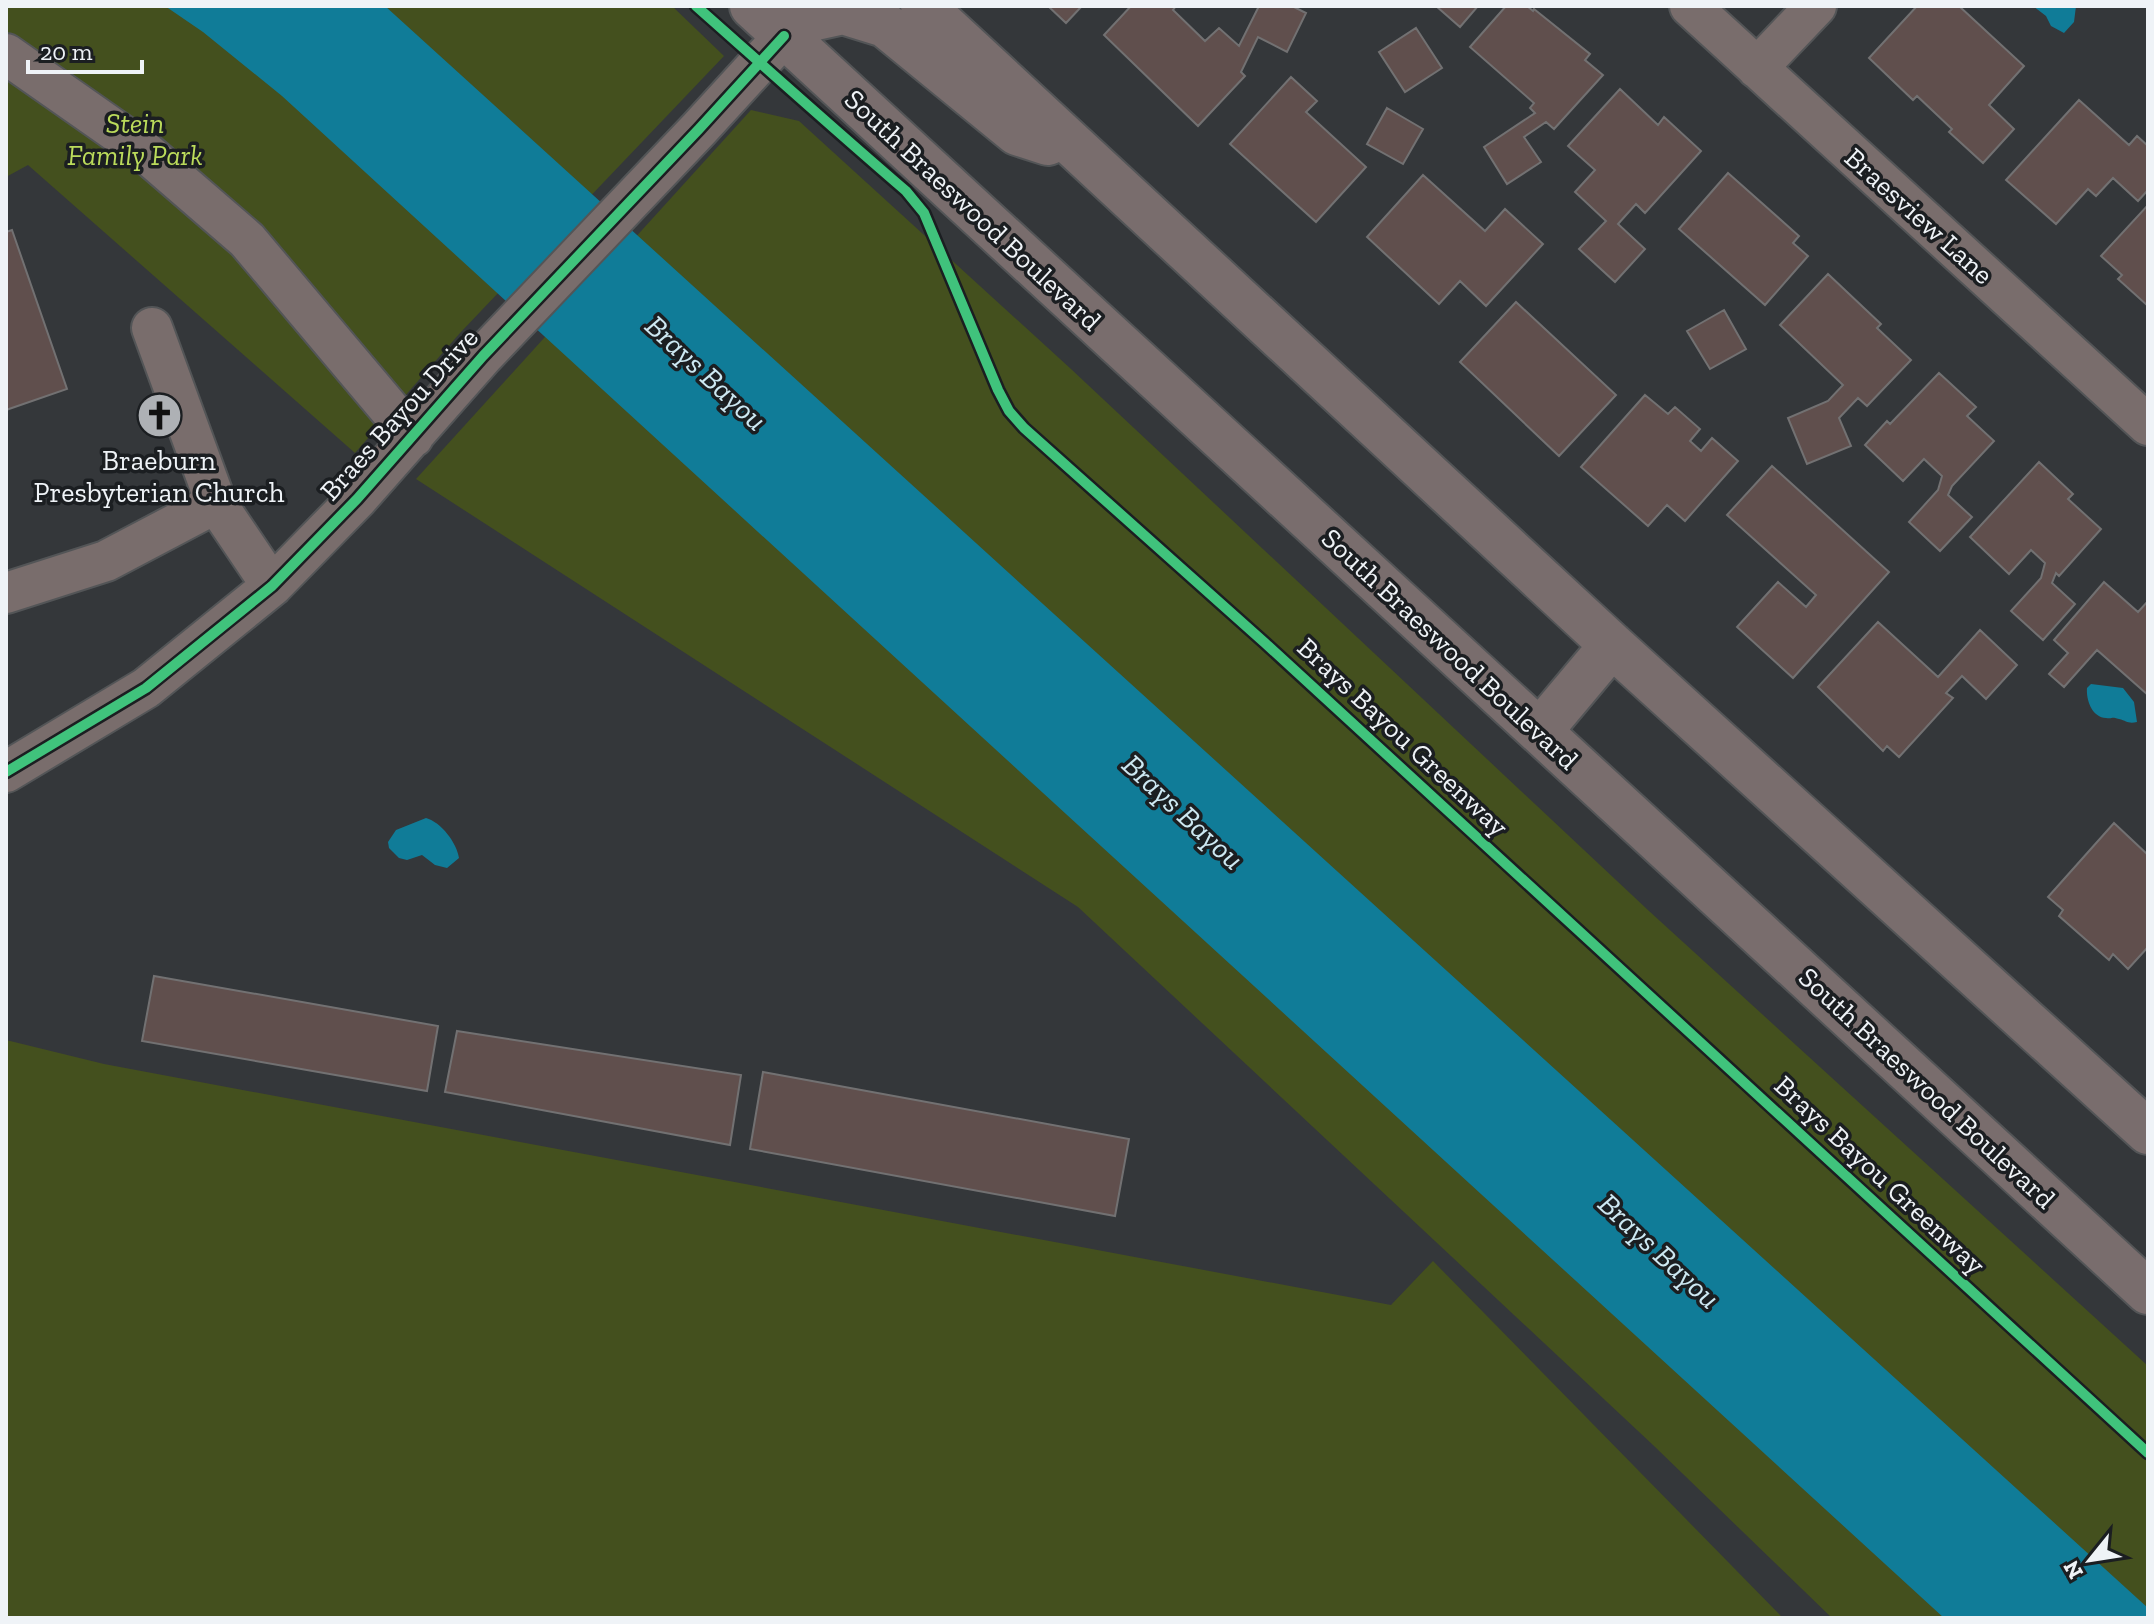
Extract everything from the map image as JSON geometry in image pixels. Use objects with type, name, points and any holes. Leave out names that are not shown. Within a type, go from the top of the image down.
[{"type":"main road","name":"South Braeswood Boulevard","points":[[752,6],[2148,1292]]},
{"type":"main road","points":[[923,6],[1612,645],[2148,1132]]},
{"type":"main road","points":[[784,36],[802,21],[843,12],[885,25],[1017,133],[1084,155]]},
{"type":"main road","points":[[1540,731],[1612,645]]},
{"type":"street","name":"Braesview Lane","points":[[1690,6],[2148,425]]},
{"type":"street","points":[[1757,68],[1816,6]]},
{"type":"street","name":"Braes Bayou Drive","points":[[6,772],[146,688],[272,586],[357,499],[483,356],[784,36]]},
{"type":"street","points":[[6,54],[143,150],[247,240],[413,437]]},
{"type":"street","points":[[152,328],[216,503],[272,586]]},
{"type":"street","points":[[6,593],[106,561],[216,503]]},
{"type":"green space","name":"Stein Family Park","points":[[6,6],[672,6],[724,56],[460,333],[355,453],[28,165],[6,177]]},
{"type":"green space","points":[[751,110],[799,121],[1071,369],[1649,911],[2148,1366],[2148,1618],[1832,1618],[1653,1445],[1078,907],[416,479]]},
{"type":"green space","points":[[6,1040],[104,1064],[1391,1305],[1433,1261],[1783,1618],[6,1618]]},
{"type":"water","name":"Brays Bayou","points":[[165,6],[385,6],[2148,1608],[2148,1618],[1944,1618],[282,96],[203,32]]},
{"type":"water","points":[[2033,6],[2076,6],[2074,22],[2064,33],[2051,26],[2046,16]]},
{"type":"water","points":[[2091,684],[2123,688],[2134,702],[2137,722],[2097,715],[2088,698],[2087,688]]},
{"type":"water","points":[[426,818],[443,828],[455,846],[459,858],[447,868],[435,865],[422,855],[407,860],[399,858],[389,848],[388,842],[396,830]]},
{"type":"building","points":[[1048,6],[1082,6],[1066,23]]},
{"type":"building","points":[[1131,6],[1176,6],[1173,10],[1205,41],[1219,28],[1239,46],[1259,6],[1292,6],[1306,13],[1287,52],[1258,37],[1241,72],[1245,76],[1198,126],[1104,35]]},
{"type":"building","points":[[1436,6],[1478,6],[1460,27]]},
{"type":"building","points":[[1506,6],[1534,9],[1590,54],[1585,60],[1603,75],[1554,129],[1546,122],[1524,137],[1541,162],[1507,184],[1484,147],[1535,113],[1530,108],[1534,103],[1470,47]]},
{"type":"building","points":[[1917,6],[1959,6],[2024,66],[1989,105],[2014,129],[1983,163],[1949,132],[1952,129],[1917,96],[1913,100],[1869,58]]},
{"type":"building","points":[[1416,28],[1442,68],[1405,92],[1379,52]]},
{"type":"building","points":[[1291,77],[1317,101],[1306,112],[1366,167],[1316,222],[1230,144]]},
{"type":"building","points":[[1620,89],[1658,125],[1664,117],[1701,151],[1645,213],[1636,204],[1618,224],[1645,249],[1615,282],[1579,249],[1606,221],[1575,192],[1595,170],[1568,146]]},
{"type":"building","points":[[2079,100],[2129,145],[2137,136],[2148,146],[2148,190],[2138,201],[2113,178],[2096,196],[2088,189],[2056,224],[2006,180]]},
{"type":"building","points":[[1387,108],[1423,129],[1403,164],[1367,144]]},
{"type":"building","points":[[1728,173],[1799,236],[1793,243],[1808,256],[1765,305],[1679,229]]},
{"type":"building","points":[[1423,175],[1485,231],[1505,209],[1543,244],[1486,306],[1460,281],[1439,304],[1367,237]]},
{"type":"building","points":[[2148,205],[2148,306],[2118,279],[2122,275],[2101,256]]},
{"type":"building","points":[[12,230],[67,389],[6,410],[6,232]]},
{"type":"building","points":[[1828,274],[1881,324],[1877,328],[1911,360],[1867,406],[1858,398],[1839,418],[1851,446],[1807,464],[1788,418],[1828,401],[1843,385],[1780,325]]},
{"type":"building","points":[[1516,302],[1616,395],[1559,456],[1460,362]]},
{"type":"building","points":[[1724,310],[1746,349],[1710,369],[1687,331]]},
{"type":"building","points":[[1939,373],[1976,407],[1967,416],[1994,441],[1952,486],[1948,495],[1972,517],[1940,551],[1909,522],[1938,490],[1942,476],[1924,459],[1903,481],[1865,445]]},
{"type":"building","points":[[1645,395],[1668,414],[1675,407],[1700,429],[1690,441],[1701,451],[1712,438],[1738,461],[1685,521],[1667,505],[1648,526],[1581,467]]},
{"type":"building","points":[[2039,462],[2073,494],[2068,499],[2101,529],[2059,576],[2056,573],[2052,583],[2075,604],[2043,640],[2011,611],[2041,578],[2045,563],[2031,550],[2009,574],[1970,537]]},
{"type":"building","points":[[1772,466],[1889,572],[1793,678],[1737,627],[1778,582],[1806,607],[1816,595],[1727,515]]},
{"type":"building","points":[[2104,582],[2138,612],[2148,601],[2148,695],[2097,650],[2064,687],[2049,674],[2068,653],[2054,640]]},
{"type":"building","points":[[1878,622],[1938,677],[1980,630],[2017,665],[1986,699],[1962,676],[1946,693],[1953,698],[1899,757],[1887,746],[1883,751],[1818,687]]},
{"type":"building","points":[[2114,823],[2148,855],[2148,947],[2128,969],[2113,954],[2109,960],[2059,916],[2063,910],[2048,897]]},
{"type":"building","points":[[154,976],[438,1026],[427,1091],[142,1041]]},
{"type":"building","points":[[457,1031],[741,1075],[730,1145],[445,1092]]},
{"type":"building","points":[[763,1072],[1129,1139],[1115,1216],[750,1149]]},
{"type":"cycle path","name":"Brays Bayou Greenway","points":[[696,6],[906,191],[924,213],[998,390],[1009,411],[1024,428],[1265,643],[2148,1453]]},
{"type":"cycle path","points":[[6,772],[146,688],[272,586],[357,499],[483,356],[784,36]]},
{"type":"place","name":"Braeburn Presbyterian Church","points":[[159,416]]}]
